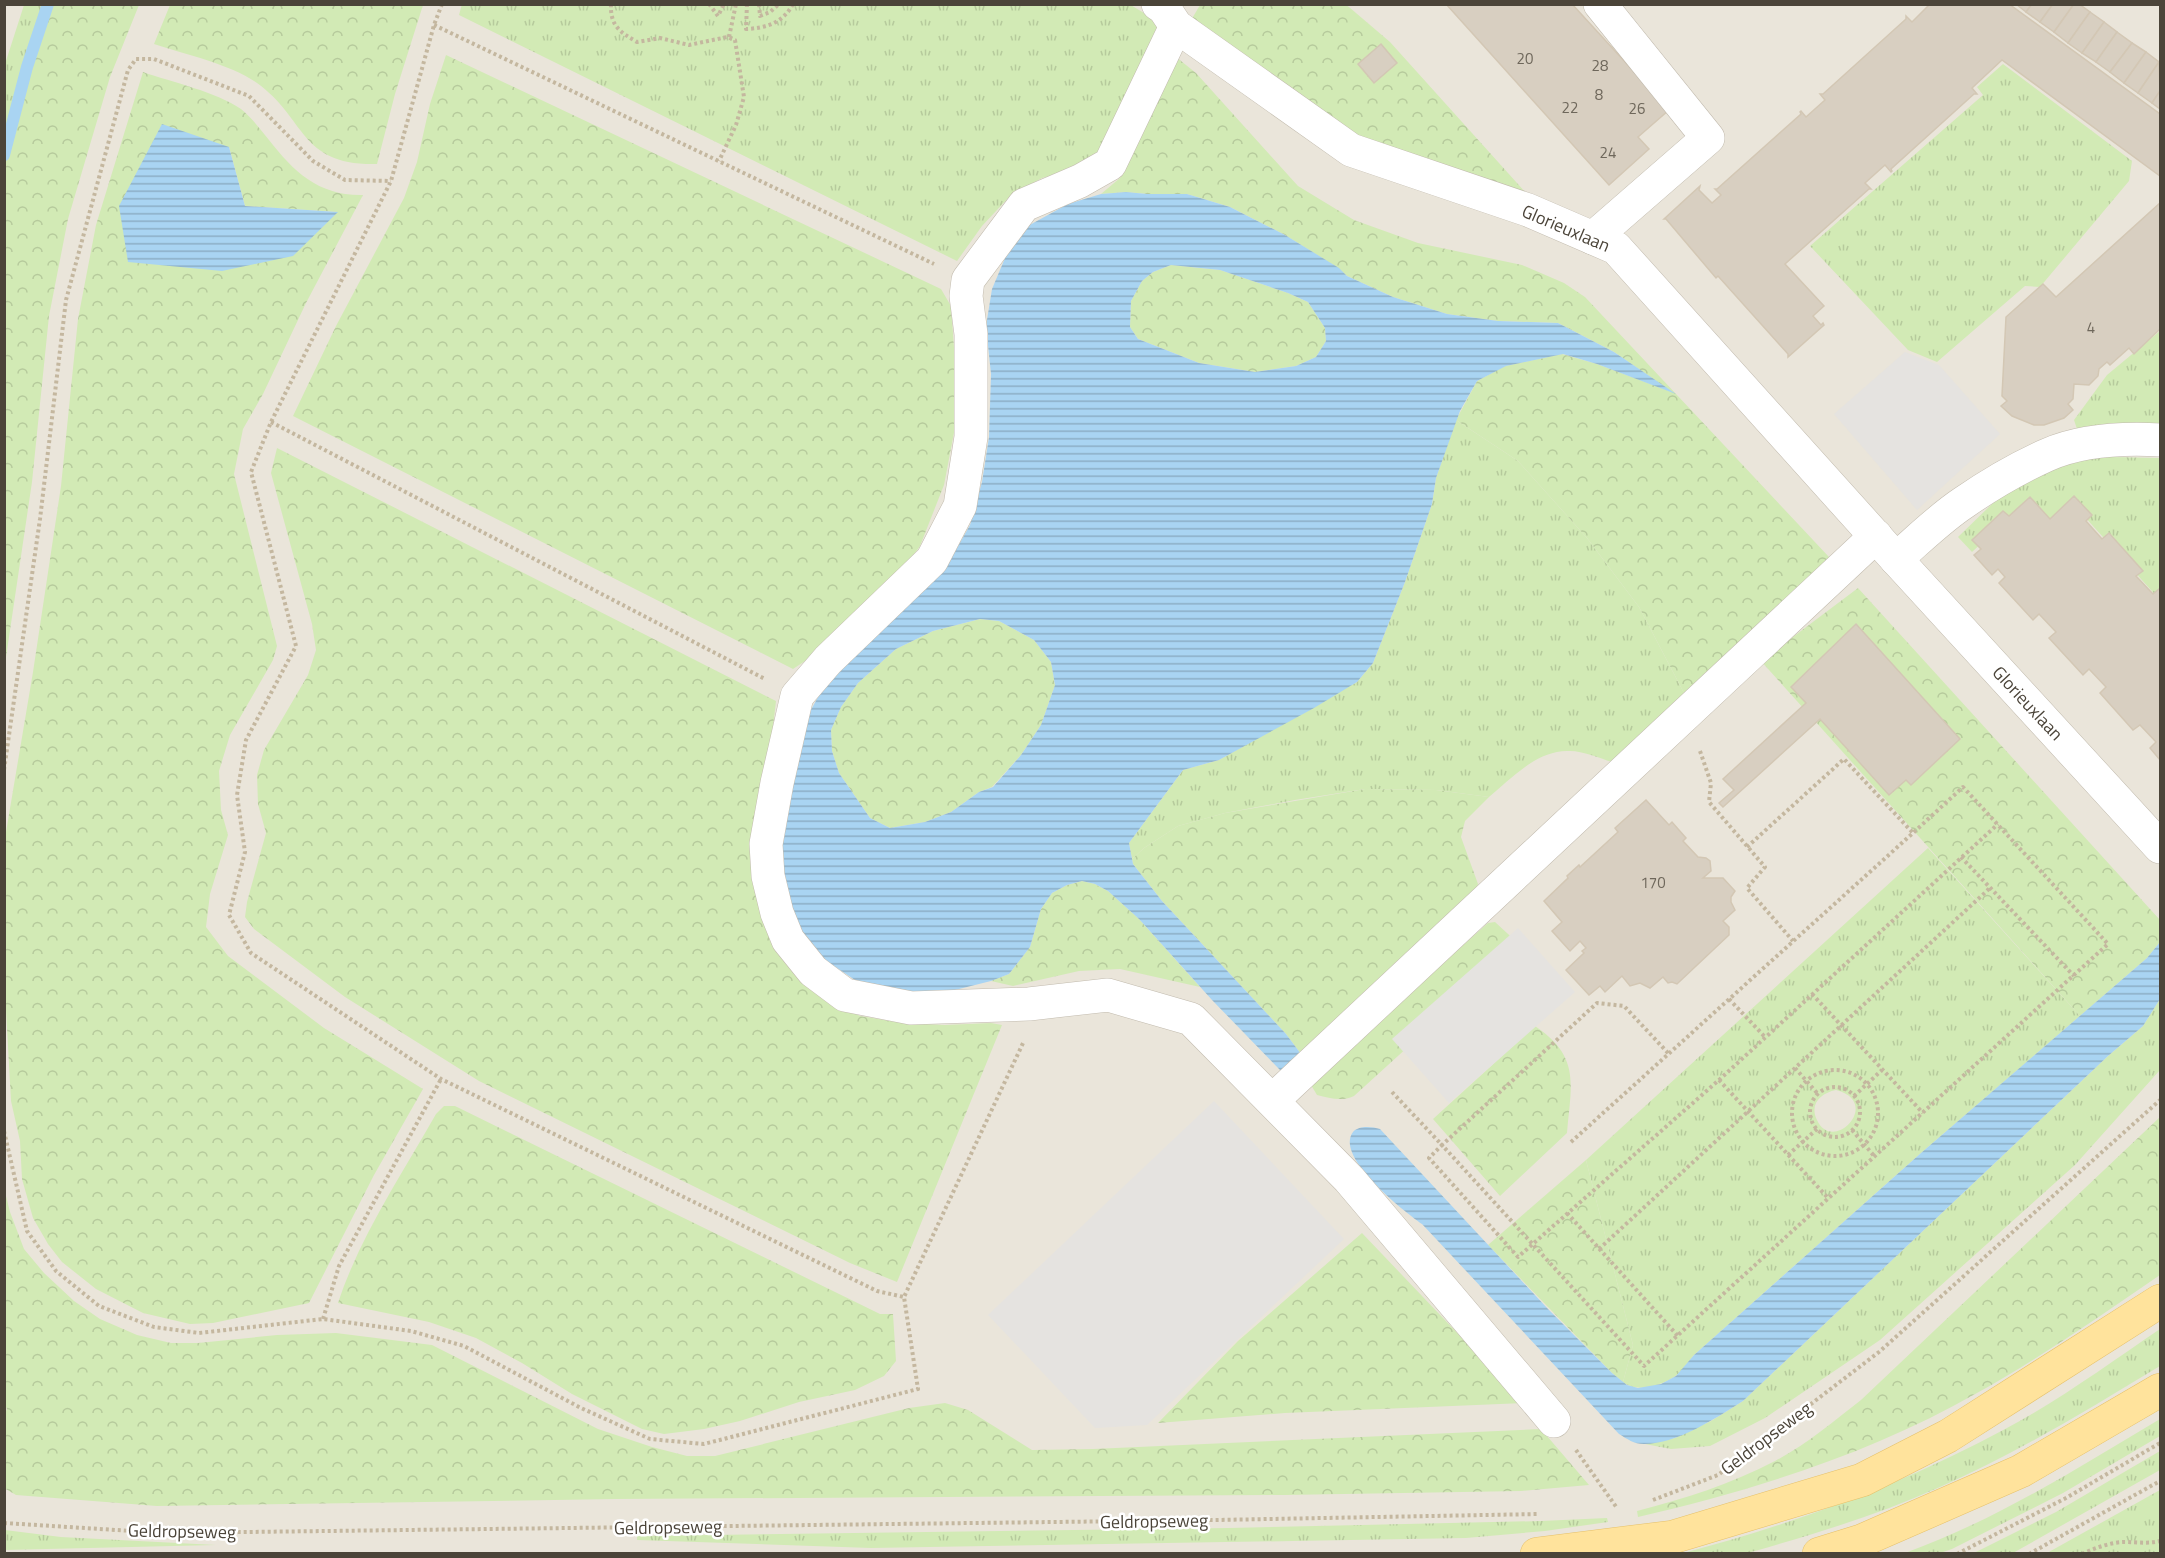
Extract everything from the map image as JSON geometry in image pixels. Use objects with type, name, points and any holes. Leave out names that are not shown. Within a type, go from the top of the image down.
[{"type":"main road","points":[[1537,1554],[1673,1537],[1862,1480],[1948,1436],[2160,1301]]},
{"type":"main road","points":[[1819,1554],[1861,1541],[2021,1471],[2160,1390]]},
{"type":"street","points":[[1593,238],[1708,138],[1600,4]]},
{"type":"street","points":[[1167,15],[1110,165],[1080,181],[1024,205],[968,280],[966,296],[972,334],[971,436],[960,506],[932,560],[828,660],[797,696],[766,843],[768,876],[777,913],[788,940],[813,971],[845,995],[911,1008],[1042,1002],[1108,995],[1191,1019],[1349,1179],[1554,1420]]},
{"type":"street","name":"Glorieuxlaan","points":[[1167,15],[1351,150],[1528,210],[1616,248],[1886,548],[2155,829]]},
{"type":"street","points":[[1273,1101],[1687,715],[1886,548],[2049,454],[2111,441],[2160,440]]},
{"type":"path","points":[[442,4],[434,25],[391,181],[271,422],[251,472],[296,646],[246,740],[237,795],[245,852],[228,915],[252,953],[441,1079],[877,1291],[904,1296]]},
{"type":"path","points":[[611,4],[610,15],[619,32],[637,42],[660,38],[689,45],[729,37],[735,40],[744,97],[736,124],[719,161]]},
{"type":"path","points":[[709,4],[718,16],[724,4]]},
{"type":"path","points":[[729,37],[736,4]]},
{"type":"path","points":[[747,4],[746,29],[761,29],[776,23],[793,4]]},
{"type":"path","points":[[759,4],[760,16],[770,12],[779,4]]},
{"type":"path","points":[[434,25],[968,280]]},
{"type":"path","points":[[4,770],[40,519],[66,300],[128,70],[136,59],[154,58],[249,96],[313,161],[345,180],[391,181]]},
{"type":"path","points":[[271,422],[797,696]]},
{"type":"path","points":[[1687,715],[1711,783],[1709,802],[1765,867],[1747,888],[1793,941]]},
{"type":"path","points":[[1747,847],[1844,759],[1913,833]]},
{"type":"path","points":[[1392,1092],[1644,1366],[2109,944],[1963,787],[1571,1142]]},
{"type":"path","points":[[1669,1054],[1624,1006],[1597,1003],[1428,1158],[1518,1257],[1719,1080],[1998,824]]},
{"type":"path","points":[[1962,857],[2074,976]]},
{"type":"path","points":[[1599,1249],[1990,888]]},
{"type":"path","points":[[1812,994],[1923,1113]]},
{"type":"path","points":[[1729,999],[1765,1037]]},
{"type":"path","points":[[4,1131],[27,1231],[56,1271],[99,1306],[154,1327],[199,1333],[323,1319],[411,1330],[464,1346],[581,1408],[650,1439],[704,1443],[918,1389],[904,1296],[1042,1002]]},
{"type":"path","points":[[1795,1067],[1818,1094]]},
{"type":"path","points":[[1835,1070],[1849,1072],[1867,1084],[1877,1103],[1878,1117],[1874,1131],[1864,1144],[1854,1151],[1841,1155],[1827,1155],[1803,1142],[1792,1116],[1793,1103],[1798,1090],[1806,1081],[1820,1072],[1835,1070]]},
{"type":"path","points":[[1854,1096],[1882,1070]]},
{"type":"path","points":[[323,1319],[339,1266],[441,1079]]},
{"type":"path","points":[[1719,1080],[1829,1199]]},
{"type":"path","points":[[1835,1087],[1842,1088],[1854,1096],[1859,1104],[1860,1112],[1859,1120],[1852,1130],[1842,1136],[1833,1137],[1817,1129],[1810,1115],[1811,1107],[1818,1094],[1835,1087]]},
{"type":"path","name":"Geldropseweg","points":[[1650,1500],[1718,1475],[1879,1352],[2160,1100]]},
{"type":"path","points":[[1788,1155],[1817,1129]]},
{"type":"path","points":[[1852,1130],[1875,1157]]},
{"type":"path","points":[[1567,1213],[1678,1336]]},
{"type":"path","points":[[1554,1420],[1617,1509],[1636,1541]]},
{"type":"path","points":[[1957,1554],[2066,1498],[2160,1443]]},
{"type":"path","points":[[2029,1554],[2160,1481]]},
{"type":"path","points":[[1608,1510],[1628,1506]]},
{"type":"path","name":"Geldropseweg","points":[[4,1523],[165,1533],[1544,1514]]},
{"type":"path","points":[[2082,1554],[2108,1544],[2151,1543],[2160,1540]]},
{"type":"shaded area","points":[[5,5],[2160,5],[2160,1553],[5,1553]]},
{"type":"shaded area","points":[[1905,352],[1939,365],[2000,434],[1917,510],[1834,414]]},
{"type":"shaded area","points":[[1518,928],[1575,992],[1449,1103],[1392,1039]]},
{"type":"shaded area","points":[[1214,1101],[1344,1239],[1147,1425],[1095,1428],[988,1315]]},
{"type":"green space","points":[[462,4],[1129,4],[1159,22],[1106,147],[1077,169],[1042,178],[1011,195],[982,226],[957,261],[459,15]]},
{"type":"green space","points":[[24,5],[48,5],[27,67],[4,155],[5,64]]},
{"type":"green space","points":[[48,5],[139,5],[110,77],[68,219],[49,316],[32,482],[5,664],[5,155],[27,67]]},
{"type":"green space","points":[[170,5],[423,5],[395,94],[377,164],[352,163],[332,157],[318,149],[306,138],[273,97],[246,76],[221,65],[154,44]]},
{"type":"green space","points":[[1200,5],[1346,5],[1390,42],[1561,232],[1398,182],[1190,22]]},
{"type":"green space","points":[[446,55],[941,289],[951,306],[957,417],[944,485],[920,546],[894,582],[820,651],[793,669],[293,416],[336,326],[404,198],[417,162],[430,104]]},
{"type":"green space","points":[[1176,57],[1196,73],[1298,186],[1354,220],[1418,243],[1522,265],[1564,283],[1585,297],[1829,557],[1820,568],[1684,693],[1639,607],[1587,538],[1518,461],[1456,420],[1477,381],[1505,366],[1562,354],[1597,364],[1672,392],[1614,352],[1558,323],[1498,321],[1447,314],[1393,297],[1347,276],[1285,235],[1230,207],[1187,194],[1126,192],[1101,194],[1120,178]]},
{"type":"green space","points":[[2003,64],[2132,161],[2129,181],[2040,287],[2025,286],[1937,362],[1908,350],[1810,246],[1983,95],[1977,87]]},
{"type":"green space","points":[[143,72],[207,92],[231,103],[249,116],[288,162],[309,180],[333,191],[363,195],[306,303],[263,394],[243,429],[234,474],[277,646],[273,660],[230,735],[219,771],[221,810],[228,835],[210,894],[206,927],[228,956],[324,1028],[423,1089],[374,1175],[309,1303],[213,1323],[190,1324],[143,1313],[96,1289],[62,1262],[33,1218],[22,1179],[20,1141],[11,1101],[5,992],[5,838],[61,486],[78,319],[96,225]],"holes":[[[229,147],[245,206],[337,212],[128,262]]]},
{"type":"green space","points":[[1171,265],[1220,270],[1308,302],[1325,328],[1326,341],[1316,357],[1296,366],[1255,372],[1199,363],[1138,339],[1130,327],[1131,301],[1142,281],[1153,272]]},
{"type":"green space","points":[[2160,331],[2160,426],[2078,432],[2074,420],[2107,375]]},
{"type":"green space","points":[[1456,420],[1518,461],[1587,538],[1639,607],[1684,693],[1612,762],[1575,751],[1547,755],[1526,766],[1489,797],[1436,790],[1365,789],[1225,813],[1178,826],[1144,848],[1132,859],[1129,843],[1183,770],[1219,760],[1357,682],[1373,663],[1405,582],[1432,504],[1436,478]]},
{"type":"green space","points":[[277,448],[776,701],[765,797],[759,902],[773,948],[798,977],[825,998],[860,1016],[903,1023],[1002,1025],[897,1282],[850,1263],[479,1081],[345,997],[254,929],[245,917],[266,833],[258,804],[257,775],[264,750],[308,675],[316,650],[312,624],[271,473]]},
{"type":"green space","points":[[2063,456],[2160,458],[2160,600],[2074,505],[2052,527],[2027,501],[1972,552],[1958,537],[2027,470]]},
{"type":"green space","points":[[1858,588],[2160,920],[2160,942],[2147,958],[2080,1016],[1761,661]]},
{"type":"green space","points":[[980,619],[999,621],[1034,640],[1051,662],[1055,685],[1041,725],[1021,755],[992,787],[979,792],[951,812],[925,822],[890,828],[870,818],[839,773],[832,751],[831,730],[841,707],[858,683],[896,649],[933,631]]},
{"type":"green space","points":[[1365,789],[1436,790],[1489,797],[1465,821],[1461,837],[1478,884],[1474,895],[1301,1054],[1286,1034],[1162,901],[1133,864],[1132,859],[1144,848],[1178,826],[1225,813]]},
{"type":"green space","points":[[1928,848],[2080,1016],[1921,1153],[1694,1355],[1677,1375],[1656,1385],[1641,1388],[1623,1382],[1633,1345],[1586,1160]],"holes":[[[1836,1090],[1849,1096],[1855,1105],[1855,1114],[1850,1123],[1833,1132],[1824,1129],[1815,1114],[1814,1109],[1818,1100]]]},
{"type":"green space","points":[[1082,881],[1095,884],[1108,891],[1139,919],[1200,987],[1120,969],[1079,971],[1013,986],[991,981],[1009,974],[1030,947],[1041,909],[1052,893],[1067,885]]},
{"type":"green space","points":[[1495,922],[1520,945],[1354,1096],[1340,1099],[1317,1095],[1311,1085],[1318,1074],[1488,923]]},
{"type":"green space","points":[[2160,999],[2160,1070],[2075,1165],[1880,1340],[1765,1418],[1710,1446],[1671,1449],[1645,1444],[1675,1438],[1711,1421],[1743,1401],[2108,1056],[2143,1026]]},
{"type":"green space","points":[[1535,1026],[1550,1037],[1560,1049],[1570,1073],[1567,1133],[1500,1196],[1433,1119]]},
{"type":"green space","points":[[444,1106],[455,1106],[880,1314],[893,1314],[896,1361],[884,1376],[855,1390],[799,1402],[740,1421],[704,1429],[664,1434],[642,1429],[572,1394],[476,1338],[429,1322],[338,1303],[369,1230],[436,1114]]},
{"type":"green space","points":[[2160,1117],[2160,1275],[2024,1366],[1896,1434],[1769,1482],[1638,1517],[1637,1511],[1707,1490],[1775,1461],[1798,1448],[1830,1424],[1861,1400]]},
{"type":"green space","points":[[1586,1160],[1633,1345],[1623,1382],[1488,1245]]},
{"type":"green space","points":[[4,1188],[24,1249],[44,1273],[74,1301],[100,1319],[137,1335],[171,1343],[198,1343],[277,1335],[336,1333],[432,1345],[598,1429],[687,1456],[715,1456],[909,1408],[945,1403],[968,1410],[1032,1450],[1541,1429],[1589,1485],[1521,1491],[1285,1495],[617,1499],[157,1506],[16,1495],[4,1488],[4,1415],[7,1409],[4,1403]]},
{"type":"green space","points":[[1362,1233],[1524,1403],[1285,1413],[1158,1423],[1238,1341]]},
{"type":"green space","points":[[2160,1329],[2160,1366],[2052,1430],[1969,1474],[1872,1514],[1755,1551],[1743,1554],[1680,1554],[1806,1516],[1928,1467],[2027,1417]]},
{"type":"green space","points":[[2160,1419],[2160,1436],[2063,1493],[1952,1549],[1940,1553],[1905,1553],[1939,1540],[2004,1509]]},
{"type":"green space","points":[[2160,1451],[2160,1470],[2013,1553],[1974,1553],[2056,1512]]},
{"type":"green space","points":[[2160,1490],[2160,1553],[2047,1553]]},
{"type":"green space","points":[[1607,1518],[1608,1522],[1545,1531],[1466,1538],[871,1548],[637,1540],[637,1536],[1228,1528]]},
{"type":"green space","points":[[5,1530],[61,1537],[216,1545],[5,1550]]},
{"type":"water","points":[[162,124],[229,147],[245,206],[338,212],[293,256],[222,271],[128,262],[119,206]]},
{"type":"water","points":[[1126,192],[1187,194],[1230,207],[1285,235],[1339,268],[1347,276],[1393,297],[1447,314],[1498,321],[1558,323],[1614,352],[1676,394],[1597,364],[1563,354],[1506,366],[1477,381],[1460,411],[1436,478],[1432,504],[1405,582],[1373,663],[1357,682],[1314,708],[1219,760],[1183,770],[1129,843],[1133,864],[1162,901],[1286,1034],[1301,1054],[1286,1072],[1280,1070],[1212,1000],[1139,919],[1108,891],[1095,884],[1082,881],[1067,885],[1052,893],[1041,909],[1030,947],[1009,974],[947,992],[909,993],[858,982],[825,960],[795,927],[785,900],[780,825],[803,724],[822,690],[953,555],[970,525],[982,482],[989,437],[991,374],[986,326],[992,289],[1008,251],[1026,227],[1068,204],[1101,194]],"holes":[[[1171,265],[1220,270],[1308,302],[1325,328],[1326,341],[1316,357],[1296,366],[1255,372],[1199,363],[1138,339],[1130,327],[1131,301],[1142,281],[1153,272]],[[980,619],[999,621],[1034,640],[1051,662],[1055,685],[1041,725],[1021,755],[993,787],[979,792],[951,812],[925,822],[890,828],[870,818],[839,773],[832,751],[831,730],[841,707],[858,683],[896,649],[933,631]]]},
{"type":"water","points":[[2160,942],[2160,999],[2143,1026],[2108,1056],[1743,1401],[1696,1429],[1670,1440],[1640,1444],[1619,1434],[1422,1224],[1387,1196],[1362,1169],[1353,1155],[1350,1143],[1353,1132],[1363,1127],[1380,1129],[1548,1309],[1612,1373],[1627,1385],[1638,1388],[1661,1384],[1676,1376],[1694,1355],[1921,1153],[2147,958]]},
{"type":"building","points":[[1446,4],[1572,4],[1669,110],[1638,137],[1649,149],[1609,185]]},
{"type":"building","points":[[1930,4],[2009,4],[2160,114],[2160,176],[2002,60],[1972,88],[1977,94],[1974,94],[1891,169],[1891,172],[1885,165],[1865,183],[1871,189],[1785,264],[1824,306],[1813,316],[1821,325],[1823,323],[1824,325],[1788,357],[1788,354],[1718,276],[1716,278],[1664,219],[1700,186],[1699,190],[1712,203],[1721,195],[1715,189],[1801,114],[1801,111],[1806,117],[1825,100],[1820,94],[1823,94],[1906,19],[1906,16],[1912,22]]},
{"type":"building","points":[[2016,4],[2032,4],[2026,12]]},
{"type":"building","points":[[2032,4],[2053,4],[2040,22],[2026,12]]},
{"type":"building","points":[[2053,4],[2074,4],[2054,32],[2040,22]]},
{"type":"building","points":[[2074,4],[2079,4],[2090,12],[2068,43],[2054,32]]},
{"type":"building","points":[[2090,12],[2104,22],[2082,53],[2068,43]]},
{"type":"building","points":[[2104,22],[2117,32],[2096,62],[2082,53]]},
{"type":"building","points":[[2117,32],[2132,43],[2110,72],[2096,62]]},
{"type":"building","points":[[2132,43],[2146,52],[2124,83],[2110,72]]},
{"type":"building","points":[[1381,44],[1397,63],[1374,83],[1358,64]]},
{"type":"building","points":[[2146,52],[2159,62],[2138,93],[2124,83]]},
{"type":"building","points":[[2159,62],[2160,91],[2152,103],[2138,93]]},
{"type":"building","points":[[2160,91],[2160,109],[2152,103]]},
{"type":"building","points":[[2160,203],[2160,329],[2134,354],[2129,348],[2110,365],[2107,362],[2099,369],[2098,376],[2089,385],[2074,384],[2073,399],[2068,404],[2073,410],[2064,418],[2044,425],[2034,425],[2012,416],[2001,406],[2007,401],[2002,396],[2006,317],[2043,284],[2056,297]]},
{"type":"building","points":[[2074,496],[2092,515],[2086,521],[2102,539],[2109,533],[2143,571],[2136,576],[2153,594],[2160,590],[2160,760],[2150,748],[2156,742],[2140,725],[2133,730],[2100,693],[2106,687],[2089,669],[2083,675],[2049,638],[2056,632],[2039,614],[2033,620],[1999,583],[2005,577],[1998,569],[1992,575],[1974,555],[1981,549],[1972,540],[2003,511],[2009,516],[2030,497],[2050,519]]},
{"type":"building","points":[[1856,624],[1960,739],[1911,785],[1906,780],[1889,795],[1820,719],[1723,807],[1719,803],[1734,790],[1723,779],[1806,703],[1791,687]]},
{"type":"building","points":[[1646,800],[1669,825],[1672,822],[1686,838],[1683,841],[1698,857],[1710,861],[1711,871],[1703,878],[1723,878],[1735,891],[1731,902],[1735,910],[1723,921],[1729,927],[1729,935],[1677,984],[1668,983],[1663,977],[1650,988],[1640,983],[1630,986],[1622,976],[1605,992],[1600,986],[1589,995],[1566,970],[1584,953],[1582,951],[1586,948],[1580,941],[1570,951],[1552,931],[1562,922],[1544,901],[1568,878],[1567,876],[1618,832],[1615,828]]},
{"type":"waterway","points":[[4,155],[27,67],[48,4]]}]
